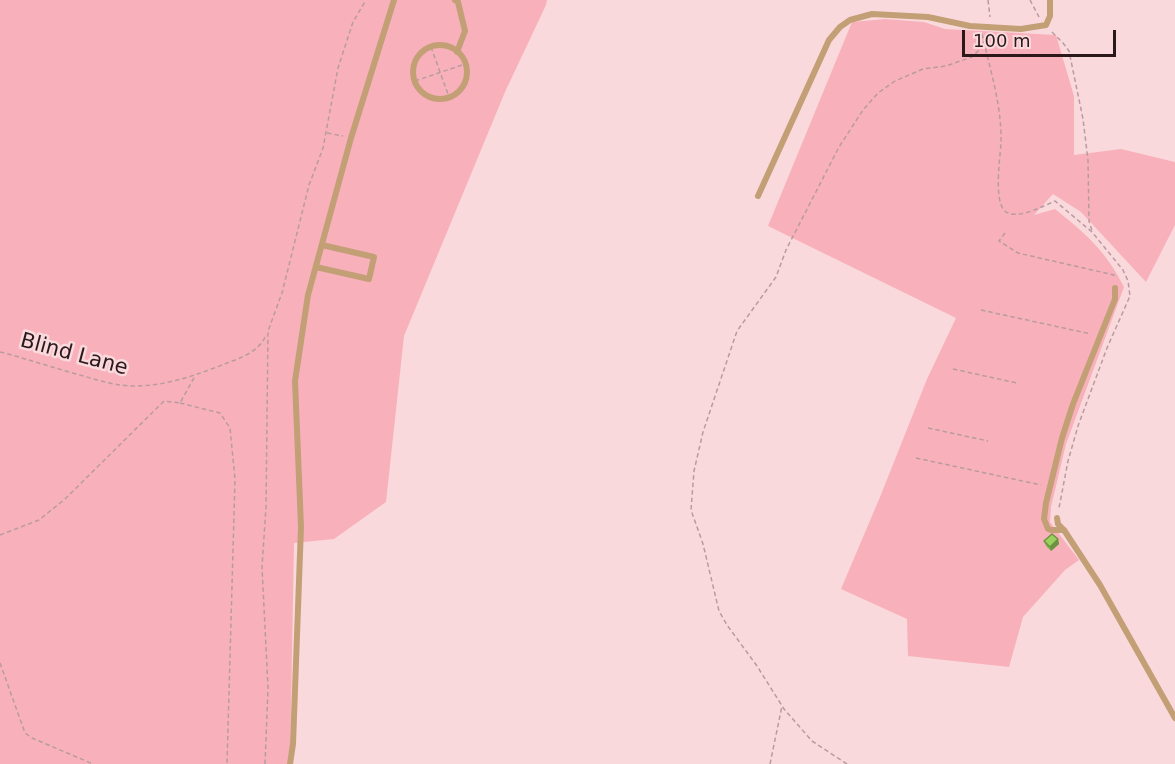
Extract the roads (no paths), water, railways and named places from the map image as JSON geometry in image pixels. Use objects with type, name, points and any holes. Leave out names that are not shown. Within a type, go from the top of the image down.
[{"type":"lane","points":[[290,764],[293,744],[301,527],[295,381],[308,295],[351,138],[394,0]]},
{"type":"lane","points":[[758,196],[829,40],[840,27],[850,20],[873,14],[928,17],[970,26],[1021,29],[1046,25],[1050,16],[1050,0]]},
{"type":"lane","points":[[457,1],[465,31],[458,52],[467,71],[466,80],[455,94],[448,97],[437,99],[421,91],[413,76],[417,59],[422,52],[437,45],[458,52]]},
{"type":"lane","points":[[316,267],[369,279],[374,257],[322,245]]},
{"type":"lane","points":[[1064,530],[1048,529],[1044,519],[1046,503],[1062,438],[1073,404],[1115,299],[1115,288]]},
{"type":"lane","points":[[1057,518],[1058,524],[1100,585],[1175,718]]}]
